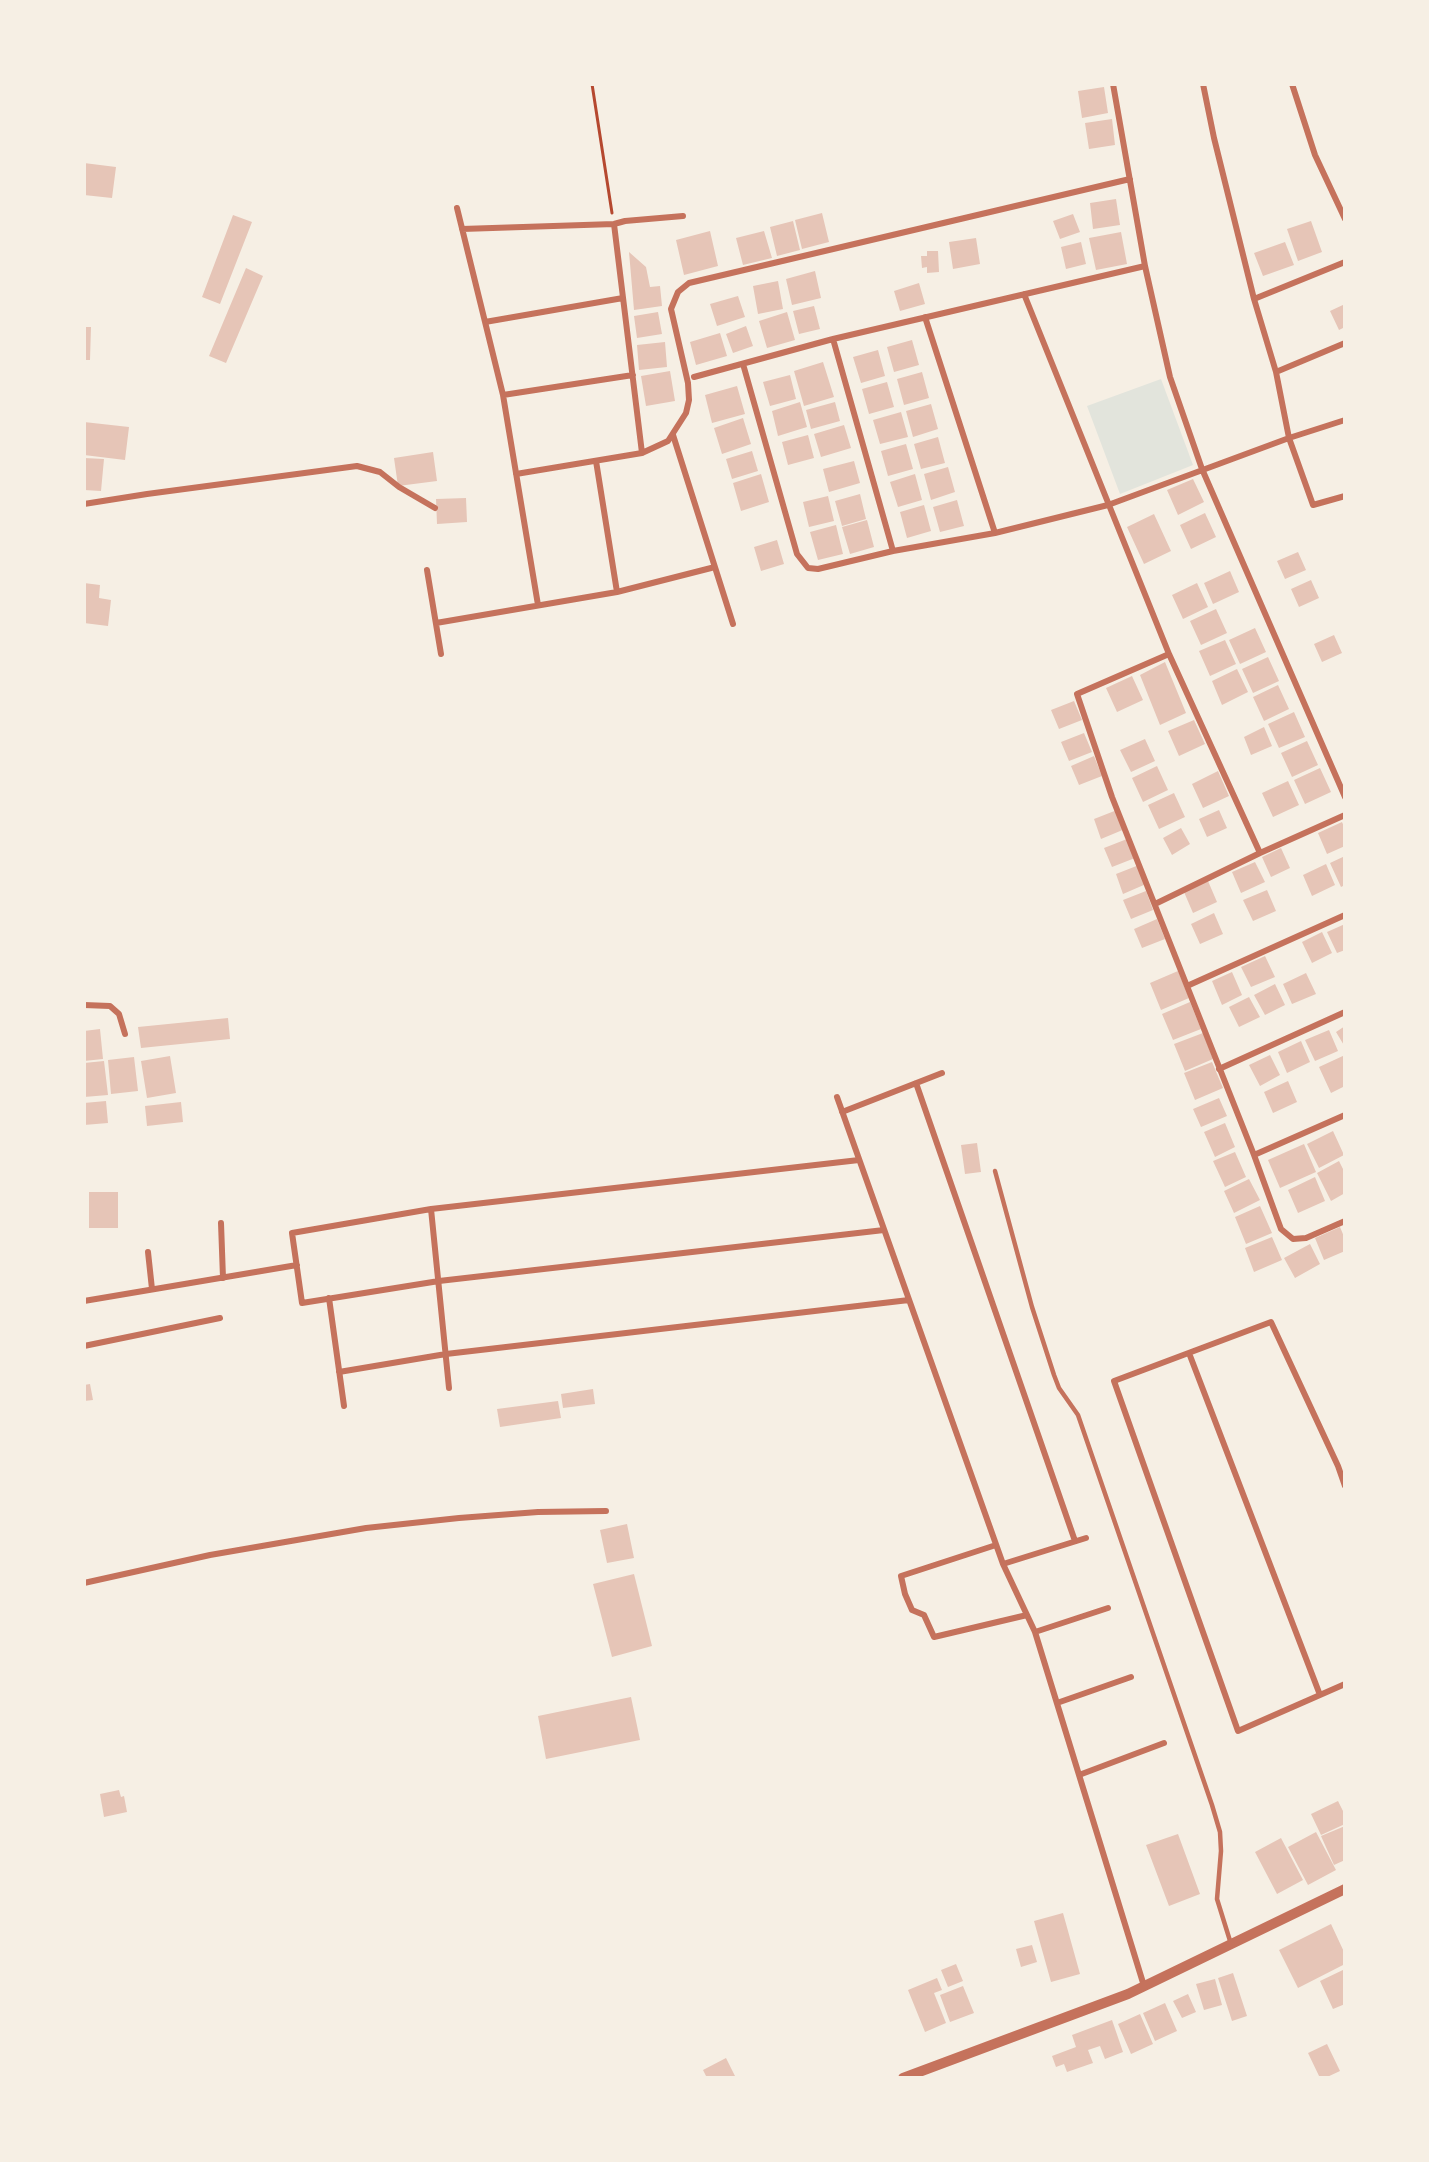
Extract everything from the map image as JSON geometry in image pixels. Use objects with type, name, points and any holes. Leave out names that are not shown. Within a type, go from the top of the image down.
[{"type":"street","points":[[1113,84],[1145,266],[1170,377],[1202,469],[1345,796]]},
{"type":"street","points":[[1203,84],[1254,299],[1276,372],[1289,438],[1313,505],[1345,496]]},
{"type":"street","points":[[1292,84],[1315,155],[1345,219]]},
{"type":"street","points":[[516,474],[642,453],[668,441],[686,413],[689,400],[688,383],[671,309],[678,292],[689,283],[1130,179]]},
{"type":"street","points":[[457,208],[503,396],[538,605]]},
{"type":"street","points":[[462,230],[614,224],[683,216]]},
{"type":"street","points":[[614,224],[642,453]]},
{"type":"street","points":[[1254,299],[1345,262]]},
{"type":"street","points":[[694,377],[833,339],[1145,266]]},
{"type":"street","points":[[1024,294],[1169,654],[1260,853]]},
{"type":"street","points":[[485,322],[623,298]]},
{"type":"street","points":[[925,317],[995,533]]},
{"type":"street","points":[[833,339],[893,551]]},
{"type":"street","points":[[1276,372],[1345,343]]},
{"type":"street","points":[[743,364],[797,554],[808,568],[818,569],[893,551],[995,533],[1108,505],[1202,469],[1345,420]]},
{"type":"street","points":[[503,396],[633,375]]},
{"type":"street","points":[[673,435],[733,624]]},
{"type":"street","points":[[596,460],[617,592]]},
{"type":"street","points":[[84,504],[357,466],[380,472],[399,487],[435,508]]},
{"type":"street","points":[[436,623],[617,592],[715,567]]},
{"type":"street","points":[[427,570],[441,654]]},
{"type":"street","points":[[1169,654],[1077,694],[1112,797],[1254,1155],[1281,1229],[1293,1239],[1306,1238],[1345,1221]]},
{"type":"street","points":[[1155,904],[1345,815]]},
{"type":"street","points":[[1187,986],[1345,915]]},
{"type":"street","points":[[84,1005],[110,1006],[119,1014],[124,1034]]},
{"type":"street","points":[[1219,1070],[1345,1012]]},
{"type":"street","points":[[842,1112],[942,1073]]},
{"type":"street","points":[[916,1083],[1075,1541]]},
{"type":"street","points":[[837,1097],[1003,1564],[1035,1632],[1144,1986]]},
{"type":"street","points":[[1254,1155],[1345,1115]]},
{"type":"street","points":[[859,1160],[431,1209],[292,1233],[302,1303],[438,1281],[884,1230]]},
{"type":"street","points":[[431,1209],[449,1388]]},
{"type":"street","points":[[221,1223],[223,1278]]},
{"type":"street","points":[[148,1252],[152,1290]]},
{"type":"street","points":[[84,1301],[297,1266]]},
{"type":"street","points":[[329,1298],[344,1406]]},
{"type":"street","points":[[339,1372],[446,1354],[909,1300]]},
{"type":"street","points":[[84,1346],[220,1318]]},
{"type":"street","points":[[1345,1486],[1338,1466],[1271,1322],[1114,1381],[1238,1731],[1345,1684]]},
{"type":"street","points":[[1189,1353],[1320,1695]]},
{"type":"street","points":[[84,1583],[210,1555],[366,1528],[538,1512],[606,1511]]},
{"type":"street","points":[[1003,1564],[1086,1538]]},
{"type":"street","points":[[996,1545],[901,1576],[905,1594],[912,1610],[924,1615],[934,1637],[1026,1615]]},
{"type":"street","points":[[1035,1632],[1107,1608]]},
{"type":"street","points":[[1057,1703],[1131,1677]]},
{"type":"street","points":[[1079,1775],[1164,1743]]},
{"type":"street","points":[[903,2078],[1128,1994],[1345,1889]]},
{"type":"lane","points":[[995,1171],[1032,1307],[1054,1376],[1059,1388],[1078,1415],[1212,1805],[1220,1832],[1221,1851],[1217,1899],[1231,1944]]},
{"type":"path","points":[[592,84],[614,224]]},
{"type":"shaded area","points":[[1161,379],[1193,465],[1120,494],[1087,406]]},
{"type":"building","points":[[1104,87],[1108,113],[1082,118],[1078,91]]},
{"type":"building","points":[[1112,119],[1115,145],[1089,149],[1085,123]]},
{"type":"building","points":[[84,163],[116,167],[112,198],[84,195]]},
{"type":"building","points":[[1116,199],[1120,225],[1093,229],[1090,203]]},
{"type":"building","points":[[822,213],[829,242],[802,249],[795,220]]},
{"type":"building","points":[[1073,214],[1080,232],[1060,239],[1053,221]]},
{"type":"building","points":[[233,215],[252,222],[220,304],[202,297]]},
{"type":"building","points":[[793,221],[800,250],[777,256],[770,227]]},
{"type":"building","points":[[1311,221],[1322,252],[1298,261],[1287,229]]},
{"type":"building","points":[[710,231],[718,266],[684,275],[676,240]]},
{"type":"building","points":[[764,231],[772,258],[743,265],[736,238]]},
{"type":"building","points":[[1121,232],[1127,264],[1096,270],[1089,238]]},
{"type":"building","points":[[976,238],[980,264],[953,269],[949,242]]},
{"type":"building","points":[[1081,242],[1086,264],[1066,269],[1061,247]]},
{"type":"building","points":[[1285,242],[1294,265],[1263,276],[1254,253]]},
{"type":"building","points":[[927,251],[938,251],[939,272],[927,273],[927,267],[922,268],[921,256],[927,256]]},
{"type":"building","points":[[629,252],[646,267],[650,287],[660,286],[662,306],[634,310]]},
{"type":"building","points":[[246,268],[263,276],[226,363],[209,356]]},
{"type":"building","points":[[815,271],[821,298],[792,305],[786,279]]},
{"type":"building","points":[[778,281],[783,309],[758,314],[753,286]]},
{"type":"building","points":[[919,283],[925,304],[900,311],[894,291]]},
{"type":"building","points":[[738,296],[745,317],[717,326],[710,304]]},
{"type":"building","points":[[1345,304],[1345,327],[1339,330],[1330,311]]},
{"type":"building","points":[[814,306],[820,329],[799,334],[793,311]]},
{"type":"building","points":[[658,312],[662,334],[637,338],[634,316]]},
{"type":"building","points":[[787,312],[795,340],[767,348],[759,321]]},
{"type":"building","points":[[746,326],[753,346],[733,353],[726,334]]},
{"type":"building","points":[[84,327],[91,327],[90,360],[84,360]]},
{"type":"building","points":[[720,333],[727,356],[696,365],[690,342]]},
{"type":"building","points":[[912,340],[919,365],[894,372],[887,347]]},
{"type":"building","points":[[665,342],[667,367],[639,370],[637,345]]},
{"type":"building","points":[[878,350],[885,376],[861,383],[853,357]]},
{"type":"building","points":[[823,362],[834,397],[804,406],[794,371]]},
{"type":"building","points":[[670,371],[675,401],[646,406],[641,376]]},
{"type":"building","points":[[922,372],[929,398],[904,405],[897,379]]},
{"type":"building","points":[[790,375],[796,399],[770,406],[763,382]]},
{"type":"building","points":[[887,382],[894,407],[869,414],[862,389]]},
{"type":"building","points":[[737,386],[745,414],[712,423],[705,395]]},
{"type":"building","points":[[800,402],[807,427],[778,436],[772,411]]},
{"type":"building","points":[[835,402],[840,421],[811,429],[806,410]]},
{"type":"building","points":[[931,404],[938,429],[913,437],[906,411]]},
{"type":"building","points":[[901,412],[908,437],[880,444],[873,420]]},
{"type":"building","points":[[743,418],[751,444],[722,454],[714,428]]},
{"type":"building","points":[[84,422],[129,427],[125,460],[84,455]]},
{"type":"building","points":[[844,425],[851,448],[821,457],[814,434]]},
{"type":"building","points":[[808,435],[814,458],[788,465],[782,442]]},
{"type":"building","points":[[938,437],[945,463],[921,469],[914,444]]},
{"type":"building","points":[[906,444],[913,469],[888,476],[881,451]]},
{"type":"building","points":[[752,451],[758,471],[732,479],[726,459]]},
{"type":"building","points":[[433,452],[437,481],[398,486],[394,458]]},
{"type":"building","points":[[84,458],[104,459],[101,491],[84,490]]},
{"type":"building","points":[[854,461],[860,483],[829,492],[823,469]]},
{"type":"building","points":[[948,467],[955,492],[931,500],[924,474]]},
{"type":"building","points":[[761,474],[769,502],[741,511],[733,483]]},
{"type":"building","points":[[915,474],[922,500],[898,507],[890,482]]},
{"type":"building","points":[[1193,479],[1204,502],[1178,515],[1167,490]]},
{"type":"building","points":[[860,494],[866,519],[842,526],[835,501]]},
{"type":"building","points":[[828,496],[834,521],[809,527],[803,502]]},
{"type":"building","points":[[466,498],[467,522],[437,524],[436,499]]},
{"type":"building","points":[[957,500],[964,526],[940,532],[933,507]]},
{"type":"building","points":[[924,505],[931,531],[907,538],[900,512]]},
{"type":"building","points":[[1205,513],[1216,537],[1191,549],[1180,525]]},
{"type":"building","points":[[1154,514],[1171,551],[1144,564],[1127,527]]},
{"type":"building","points":[[867,520],[874,547],[850,554],[842,527]]},
{"type":"building","points":[[836,525],[843,554],[818,560],[810,532]]},
{"type":"building","points":[[777,540],[784,564],[761,571],[754,547]]},
{"type":"building","points":[[1298,552],[1306,570],[1285,579],[1277,561]]},
{"type":"building","points":[[1230,571],[1239,592],[1213,604],[1204,583]]},
{"type":"building","points":[[1311,580],[1319,598],[1299,607],[1291,589]]},
{"type":"building","points":[[84,583],[100,585],[99,598],[111,600],[108,626],[84,623]]},
{"type":"building","points":[[1197,583],[1208,607],[1183,619],[1172,595]]},
{"type":"building","points":[[1216,609],[1227,633],[1201,645],[1190,621]]},
{"type":"building","points":[[1255,628],[1266,652],[1240,664],[1229,640]]},
{"type":"building","points":[[1334,635],[1342,653],[1322,662],[1314,644]]},
{"type":"building","points":[[1225,640],[1236,664],[1210,676],[1199,651]]},
{"type":"building","points":[[1268,657],[1279,681],[1253,693],[1242,669]]},
{"type":"building","points":[[1165,662],[1186,713],[1160,725],[1140,675]]},
{"type":"building","points":[[1237,669],[1248,692],[1222,705],[1212,681]]},
{"type":"building","points":[[1132,676],[1143,700],[1117,712],[1106,688]]},
{"type":"building","points":[[1278,685],[1289,709],[1264,721],[1253,697]]},
{"type":"building","points":[[1074,701],[1082,720],[1059,729],[1051,710]]},
{"type":"building","points":[[1294,712],[1305,737],[1279,748],[1268,724]]},
{"type":"building","points":[[1194,720],[1205,744],[1179,756],[1168,731]]},
{"type":"building","points":[[1264,727],[1272,746],[1251,755],[1244,737]]},
{"type":"building","points":[[1084,733],[1092,752],[1069,761],[1061,742]]},
{"type":"building","points":[[1145,739],[1155,761],[1131,772],[1120,750]]},
{"type":"building","points":[[1307,741],[1318,765],[1292,777],[1281,753]]},
{"type":"building","points":[[1094,756],[1102,776],[1079,785],[1071,766]]},
{"type":"building","points":[[1157,766],[1168,790],[1143,802],[1132,778]]},
{"type":"building","points":[[1320,768],[1331,792],[1305,804],[1294,780]]},
{"type":"building","points":[[1218,771],[1229,796],[1203,808],[1192,784]]},
{"type":"building","points":[[1288,781],[1299,805],[1273,817],[1262,793]]},
{"type":"building","points":[[1174,793],[1185,817],[1159,829],[1148,805]]},
{"type":"building","points":[[1117,810],[1125,829],[1101,839],[1094,819]]},
{"type":"building","points":[[1219,810],[1227,828],[1207,837],[1199,819]]},
{"type":"building","points":[[1342,822],[1345,829],[1345,846],[1327,854],[1318,833]]},
{"type":"building","points":[[1181,828],[1190,844],[1172,855],[1163,838]]},
{"type":"building","points":[[1127,839],[1135,858],[1112,867],[1104,848]]},
{"type":"building","points":[[1281,848],[1290,868],[1271,877],[1262,857]]},
{"type":"building","points":[[1345,856],[1345,885],[1341,887],[1330,863]]},
{"type":"building","points":[[1255,862],[1265,882],[1241,893],[1232,872]]},
{"type":"building","points":[[1326,864],[1335,885],[1312,896],[1303,875]]},
{"type":"building","points":[[1139,865],[1146,884],[1123,894],[1116,874]]},
{"type":"building","points":[[1208,881],[1217,902],[1193,913],[1184,892]]},
{"type":"building","points":[[1267,890],[1276,911],[1253,921],[1243,900]]},
{"type":"building","points":[[1146,891],[1153,910],[1131,919],[1123,900]]},
{"type":"building","points":[[1214,913],[1223,934],[1200,944],[1191,924]]},
{"type":"building","points":[[1157,919],[1165,939],[1142,948],[1134,929]]},
{"type":"building","points":[[1345,924],[1345,950],[1337,953],[1327,932]]},
{"type":"building","points":[[1322,932],[1332,953],[1312,963],[1302,942]]},
{"type":"building","points":[[1265,956],[1275,977],[1251,987],[1241,967]]},
{"type":"building","points":[[1178,971],[1189,998],[1161,1010],[1150,983]]},
{"type":"building","points":[[1232,972],[1242,995],[1222,1005],[1212,981]]},
{"type":"building","points":[[1306,973],[1316,994],[1292,1004],[1283,984]]},
{"type":"building","points":[[1275,984],[1285,1005],[1265,1015],[1254,995]]},
{"type":"building","points":[[1249,997],[1260,1017],[1239,1027],[1229,1007]]},
{"type":"building","points":[[1190,1002],[1201,1029],[1173,1040],[1162,1014]]},
{"type":"building","points":[[228,1018],[230,1039],[141,1048],[138,1027]]},
{"type":"building","points":[[1345,1026],[1345,1047],[1336,1032]]},
{"type":"building","points":[[100,1029],[103,1059],[84,1061],[84,1031]]},
{"type":"building","points":[[1329,1030],[1338,1051],[1315,1061],[1305,1040]]},
{"type":"building","points":[[1203,1033],[1213,1059],[1185,1071],[1174,1044]]},
{"type":"building","points":[[1301,1041],[1310,1062],[1287,1073],[1278,1052]]},
{"type":"building","points":[[1270,1055],[1280,1075],[1260,1086],[1249,1065]]},
{"type":"building","points":[[1345,1055],[1345,1086],[1331,1093],[1319,1067]]},
{"type":"building","points":[[170,1056],[176,1093],[147,1098],[141,1061]]},
{"type":"building","points":[[134,1057],[138,1091],[111,1094],[108,1060]]},
{"type":"building","points":[[104,1061],[108,1095],[84,1097],[84,1063]]},
{"type":"building","points":[[1212,1062],[1223,1088],[1195,1100],[1184,1073]]},
{"type":"building","points":[[1288,1081],[1297,1102],[1273,1113],[1264,1092]]},
{"type":"building","points":[[1219,1098],[1227,1116],[1201,1127],[1193,1109]]},
{"type":"building","points":[[106,1101],[108,1123],[84,1125],[84,1103]]},
{"type":"building","points":[[181,1102],[183,1122],[147,1126],[145,1106]]},
{"type":"building","points":[[1225,1123],[1235,1147],[1215,1157],[1204,1132]]},
{"type":"building","points":[[1333,1131],[1344,1155],[1319,1168],[1307,1144]]},
{"type":"building","points":[[977,1143],[981,1172],[965,1174],[961,1145]]},
{"type":"building","points":[[1304,1144],[1316,1172],[1280,1188],[1268,1160]]},
{"type":"building","points":[[1235,1152],[1246,1177],[1225,1187],[1213,1161]]},
{"type":"building","points":[[1339,1161],[1345,1173],[1345,1193],[1331,1201],[1317,1173]]},
{"type":"building","points":[[1315,1177],[1325,1201],[1298,1213],[1288,1190]]},
{"type":"building","points":[[1249,1179],[1260,1200],[1234,1213],[1224,1191]]},
{"type":"building","points":[[89,1192],[118,1192],[118,1228],[89,1228]]},
{"type":"building","points":[[1260,1206],[1272,1233],[1246,1244],[1235,1217]]},
{"type":"building","points":[[1340,1227],[1345,1239],[1345,1251],[1324,1260],[1315,1238]]},
{"type":"building","points":[[1272,1237],[1282,1260],[1254,1272],[1245,1248]]},
{"type":"building","points":[[1310,1244],[1320,1264],[1295,1278],[1284,1258]]},
{"type":"building","points":[[90,1384],[93,1400],[84,1401],[84,1385]]},
{"type":"building","points":[[593,1389],[595,1404],[563,1408],[561,1394]]},
{"type":"building","points":[[558,1401],[561,1418],[500,1427],[497,1409]]},
{"type":"building","points":[[627,1524],[634,1558],[607,1563],[600,1530]]},
{"type":"building","points":[[634,1574],[652,1646],[612,1657],[593,1584]]},
{"type":"building","points":[[631,1697],[640,1740],[546,1759],[538,1716]]},
{"type":"building","points":[[119,1790],[121,1797],[124,1796],[127,1812],[104,1817],[100,1794]]},
{"type":"building","points":[[1338,1801],[1345,1815],[1345,1824],[1321,1835],[1311,1814]]},
{"type":"building","points":[[1345,1826],[1345,1860],[1334,1865],[1321,1836]]},
{"type":"building","points":[[1316,1832],[1336,1870],[1308,1885],[1288,1847]]},
{"type":"building","points":[[1178,1834],[1200,1894],[1169,1906],[1146,1845]]},
{"type":"building","points":[[1281,1838],[1303,1880],[1277,1894],[1255,1852]]},
{"type":"building","points":[[1063,1913],[1080,1974],[1051,1982],[1034,1921]]},
{"type":"building","points":[[1331,1924],[1345,1954],[1345,1964],[1298,1988],[1279,1950]]},
{"type":"building","points":[[1032,1945],[1037,1962],[1021,1967],[1016,1949]]},
{"type":"building","points":[[956,1964],[963,1981],[948,1987],[941,1970]]},
{"type":"building","points":[[1345,1969],[1345,2004],[1333,2009],[1320,1981]]},
{"type":"building","points":[[1233,1973],[1247,2016],[1232,2021],[1218,1978]]},
{"type":"building","points":[[937,1978],[942,1990],[934,1993],[946,2023],[925,2032],[908,1990]]},
{"type":"building","points":[[1215,1979],[1222,2005],[1204,2010],[1196,1984]]},
{"type":"building","points":[[963,1986],[974,2013],[950,2022],[940,1995]]},
{"type":"building","points":[[1188,1994],[1196,2012],[1182,2018],[1173,2001]]},
{"type":"building","points":[[1165,2003],[1177,2031],[1155,2041],[1143,2013]]},
{"type":"building","points":[[1140,2014],[1153,2044],[1131,2054],[1118,2024]]},
{"type":"building","points":[[1112,2020],[1123,2052],[1105,2059],[1100,2046],[1088,2050],[1093,2063],[1067,2072],[1064,2064],[1056,2067],[1052,2056],[1076,2047],[1072,2035]]},
{"type":"building","points":[[1327,2044],[1340,2071],[1320,2078],[1308,2053]]},
{"type":"building","points":[[726,2058],[736,2078],[707,2078],[703,2070]]}]
